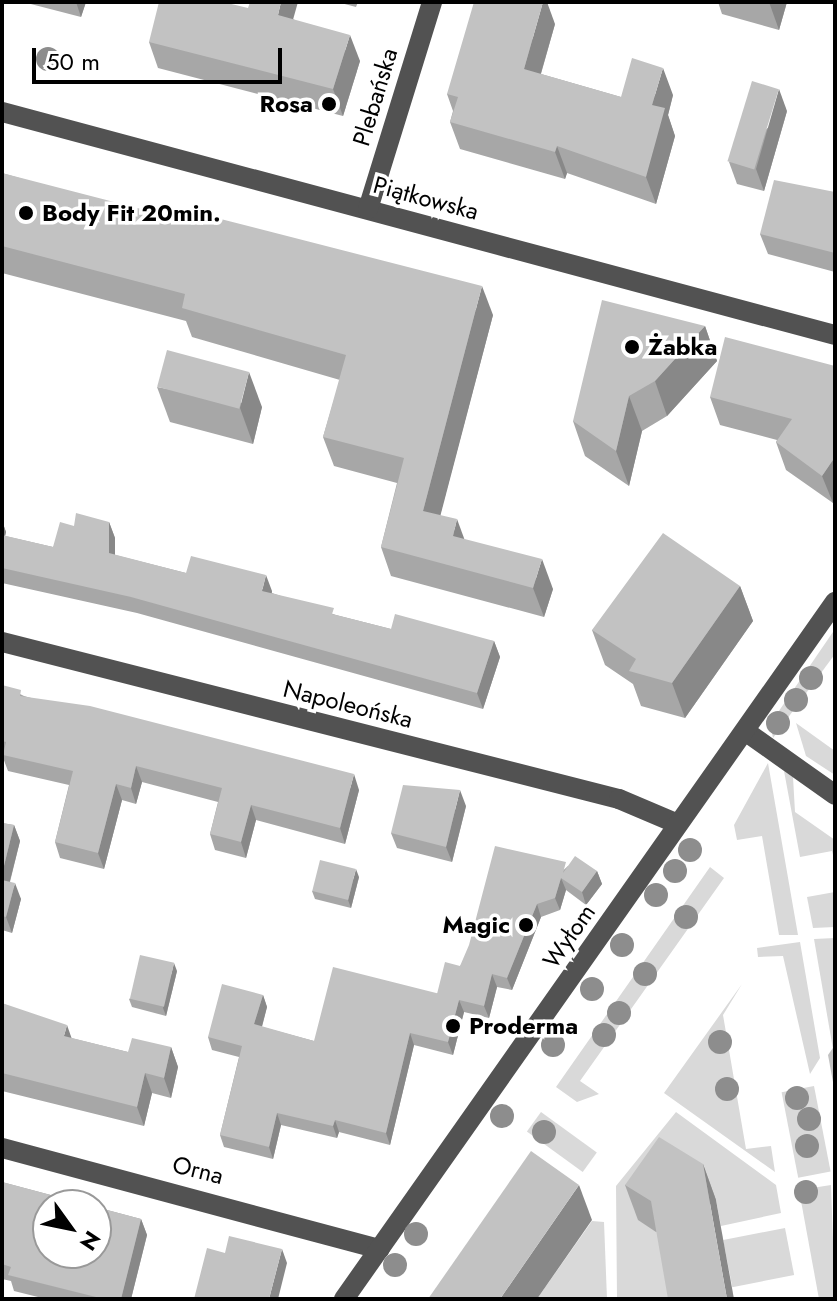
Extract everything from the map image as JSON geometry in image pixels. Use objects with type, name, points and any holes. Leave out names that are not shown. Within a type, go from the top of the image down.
[{"type":"street","name":"Plebańska","points":[[368,209],[432,2]]},
{"type":"street","name":"Piątkowska","points":[[2,112],[835,335]]},
{"type":"street","name":"Wyłom","points":[[344,1299],[835,602]]},
{"type":"street","name":"Napoleońska","points":[[2,642],[619,799],[678,824]]},
{"type":"street","points":[[745,731],[835,795]]},
{"type":"street","name":"Orna","points":[[2,1148],[380,1249]]},
{"type":"shaded area","points":[[835,629],[835,654],[773,738],[770,724]]},
{"type":"shaded area","points":[[796,723],[835,751],[835,775],[806,756]]},
{"type":"shaded area","points":[[768,763],[798,935],[779,935],[762,836],[737,840],[734,825]]},
{"type":"shaded area","points":[[784,771],[793,777],[795,812],[835,840],[835,863],[832,851],[800,857]]},
{"type":"shaded area","points":[[710,867],[724,878],[580,1081],[599,1094],[577,1102],[556,1087]]},
{"type":"shaded area","points":[[835,892],[835,927],[813,928],[807,897]]},
{"type":"shaded area","points":[[835,938],[835,1054],[834,1055],[814,939]]},
{"type":"shaded area","points":[[800,942],[820,1058],[810,1074],[783,956],[758,957],[757,948]]},
{"type":"shaded area","points":[[742,984],[723,1015],[746,1149],[771,1146],[775,1172],[664,1093]]},
{"type":"shaded area","points":[[814,1086],[831,1171],[798,1178],[782,1092]]},
{"type":"shaded area","points":[[541,1112],[597,1153],[583,1172],[527,1131]]},
{"type":"shaded area","points":[[676,1112],[776,1185],[781,1213],[721,1226],[716,1200],[664,1237],[675,1299],[617,1299],[616,1186]]},
{"type":"shaded area","points":[[831,1185],[835,1297],[819,1299],[799,1190]]},
{"type":"shaded area","points":[[592,1221],[604,1222],[607,1299],[537,1299]]},
{"type":"shaded area","points":[[785,1228],[794,1275],[732,1287],[723,1240]]},
{"type":"building","points":[[159,2],[223,2],[248,8],[250,2],[281,2],[278,15],[350,35],[333,89],[149,42]]},
{"type":"building","points":[[474,2],[543,2],[524,69],[621,97],[632,58],[663,68],[652,105],[665,108],[646,177],[557,146],[555,152],[450,122],[458,97],[447,94]]},
{"type":"building","points":[[752,81],[779,89],[754,170],[727,161]]},
{"type":"building","points":[[2,173],[203,225],[205,215],[482,286],[423,511],[457,519],[453,536],[542,559],[533,588],[381,547],[404,458],[323,437],[346,355],[182,308],[185,294],[2,246]]},
{"type":"building","points":[[774,180],[835,192],[835,253],[760,234]]},
{"type":"building","points":[[602,300],[705,326],[655,381],[629,396],[616,451],[573,421]]},
{"type":"building","points":[[725,337],[835,366],[835,457],[822,476],[776,442],[792,419],[710,397]]},
{"type":"building","points":[[167,350],[249,372],[239,409],[157,387]]},
{"type":"building","points":[[76,513],[109,522],[109,553],[186,573],[191,556],[266,575],[262,591],[334,608],[332,614],[391,629],[395,614],[494,641],[477,693],[131,597],[2,568],[2,535],[53,547],[60,522],[74,526]]},
{"type":"building","points":[[663,533],[740,586],[672,683],[629,671],[636,659],[592,630]]},
{"type":"building","points":[[2,685],[21,690],[20,696],[90,706],[354,774],[340,828],[251,805],[241,842],[210,834],[222,788],[136,766],[131,788],[116,784],[98,853],[55,842],[73,771],[3,755],[6,742],[2,741]]},
{"type":"building","points":[[403,785],[460,790],[446,847],[391,833]]},
{"type":"building","points":[[2,823],[14,825],[2,874]]},
{"type":"building","points":[[495,846],[566,862],[563,873],[575,856],[597,871],[582,892],[561,878],[555,898],[537,904],[507,978],[492,974],[484,1006],[459,1000],[448,1042],[410,1033],[386,1133],[335,1120],[333,1126],[277,1113],[269,1147],[220,1135],[242,1046],[208,1037],[222,984],[263,995],[254,1024],[314,1041],[333,967],[437,993],[445,962],[460,966],[469,945]]},
{"type":"building","points":[[320,860],[356,869],[348,900],[312,891]]},
{"type":"building","points":[[2,880],[15,883],[6,917],[2,916]]},
{"type":"building","points":[[140,955],[174,963],[164,1007],[130,999]]},
{"type":"building","points":[[2,1003],[67,1025],[64,1036],[128,1052],[132,1038],[171,1047],[164,1078],[145,1073],[137,1107],[2,1073]]},
{"type":"building","points":[[835,1045],[835,1093],[828,1055]]},
{"type":"building","points":[[659,1137],[703,1164],[727,1299],[668,1299],[651,1201],[625,1185]]},
{"type":"building","points":[[531,1151],[579,1185],[500,1299],[428,1299]]},
{"type":"building","points":[[2,1182],[32,1190],[32,1269],[112,1269],[112,1211],[141,1219],[121,1299],[104,1299],[8,1275],[11,1267],[2,1264]]},
{"type":"building","points":[[229,1236],[282,1249],[269,1299],[194,1299],[207,1248],[225,1253]]},
{"type":"place","name":"Rosa","points":[[329,104]]},
{"type":"place","name":"Body Fit 20min.","points":[[26,213]]},
{"type":"place","name":"Żabka","points":[[632,347]]},
{"type":"place","name":"Magic","points":[[526,925]]},
{"type":"place","name":"Proderma","points":[[453,1026]]}]
